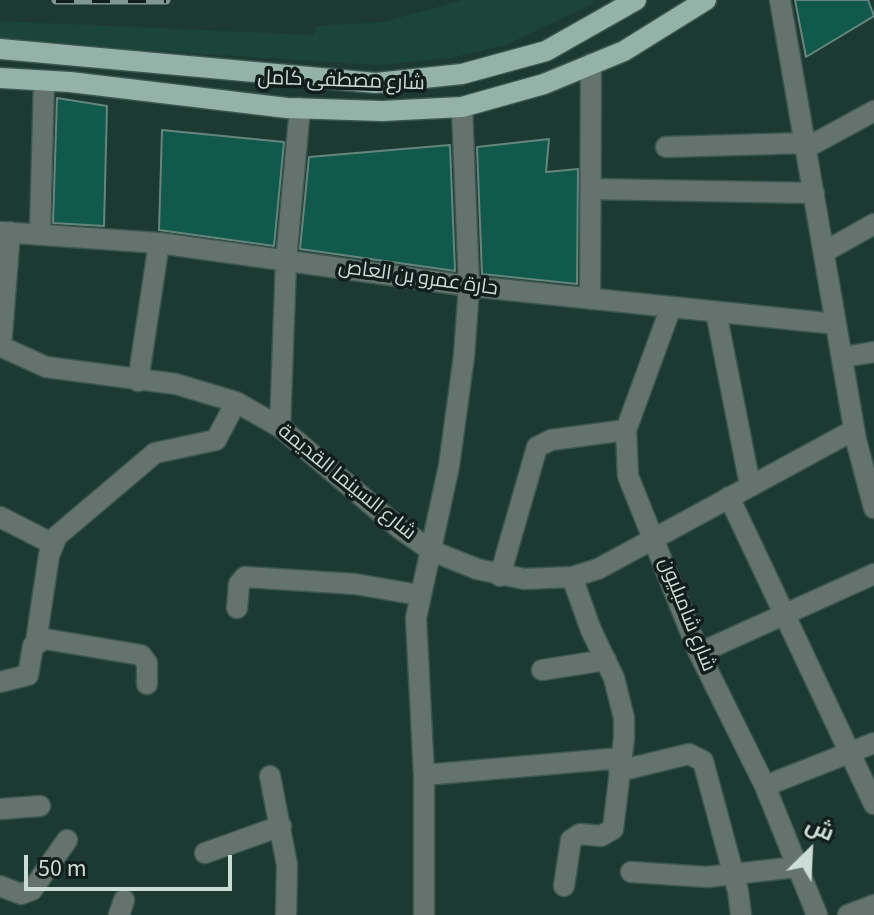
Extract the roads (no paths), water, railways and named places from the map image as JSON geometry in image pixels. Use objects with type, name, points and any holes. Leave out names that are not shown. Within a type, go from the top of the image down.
[{"type":"main road","name":"شارع مصطفى كامل","points":[[0,49],[376,83],[462,74],[546,51],[636,0]]},
{"type":"main road","name":"شارع مصطفى كامل","points":[[0,78],[300,108],[382,111],[462,107],[544,84],[624,51],[706,0]]},
{"type":"street","points":[[780,0],[836,324],[874,508]]},
{"type":"street","points":[[590,299],[591,64]]},
{"type":"street","points":[[40,233],[44,81]]},
{"type":"street","points":[[424,915],[424,775],[416,618],[455,430],[469,286],[462,107]]},
{"type":"street","points":[[280,427],[286,261],[300,108]]},
{"type":"street","points":[[666,147],[806,146],[874,111]]},
{"type":"street","points":[[591,189],[814,193]]},
{"type":"street","points":[[824,252],[874,224]]},
{"type":"street","points":[[0,347],[5,232]]},
{"type":"street","name":"حارة عمرو بن العاص","points":[[5,232],[159,243],[469,286],[836,324]]},
{"type":"street","points":[[138,381],[159,243]]},
{"type":"street","name":"شارع شامبليون","points":[[671,307],[626,430],[628,476],[699,653],[765,786],[817,915]]},
{"type":"street","points":[[716,312],[750,485]]},
{"type":"street","name":"شارع السينما القديمة","points":[[0,347],[46,367],[176,384],[236,402],[280,427],[399,528],[432,551],[500,576],[547,580],[598,569],[655,541],[750,485],[861,436]]},
{"type":"street","points":[[843,357],[874,352]]},
{"type":"street","points":[[0,682],[28,675],[53,544],[63,530],[155,453],[216,440],[236,402]]},
{"type":"street","points":[[500,576],[537,447],[551,440],[626,430]]},
{"type":"street","points":[[729,497],[782,615],[874,804]]},
{"type":"street","points":[[0,517],[53,544]]},
{"type":"street","points":[[699,653],[874,574]]},
{"type":"street","points":[[237,608],[239,584],[245,577],[355,584],[419,595]]},
{"type":"street","points":[[564,886],[571,840],[580,834],[601,836],[613,829],[624,718],[618,688],[572,577]]},
{"type":"street","points":[[36,642],[45,639],[141,655],[147,663],[147,684]]},
{"type":"street","points":[[542,670],[606,660]]},
{"type":"street","points":[[765,786],[874,743]]},
{"type":"street","points":[[424,775],[620,765],[689,754],[703,761],[741,915]]},
{"type":"street","points":[[270,776],[287,865],[286,915]]},
{"type":"street","points":[[0,809],[40,806]]},
{"type":"street","points":[[205,853],[281,826]]},
{"type":"street","points":[[0,886],[21,894],[32,890],[67,840]]},
{"type":"street","points":[[631,872],[681,878],[733,876],[797,867]]},
{"type":"street","points":[[848,915],[874,905]]},
{"type":"railway","points":[[56,0],[166,0]]}]
